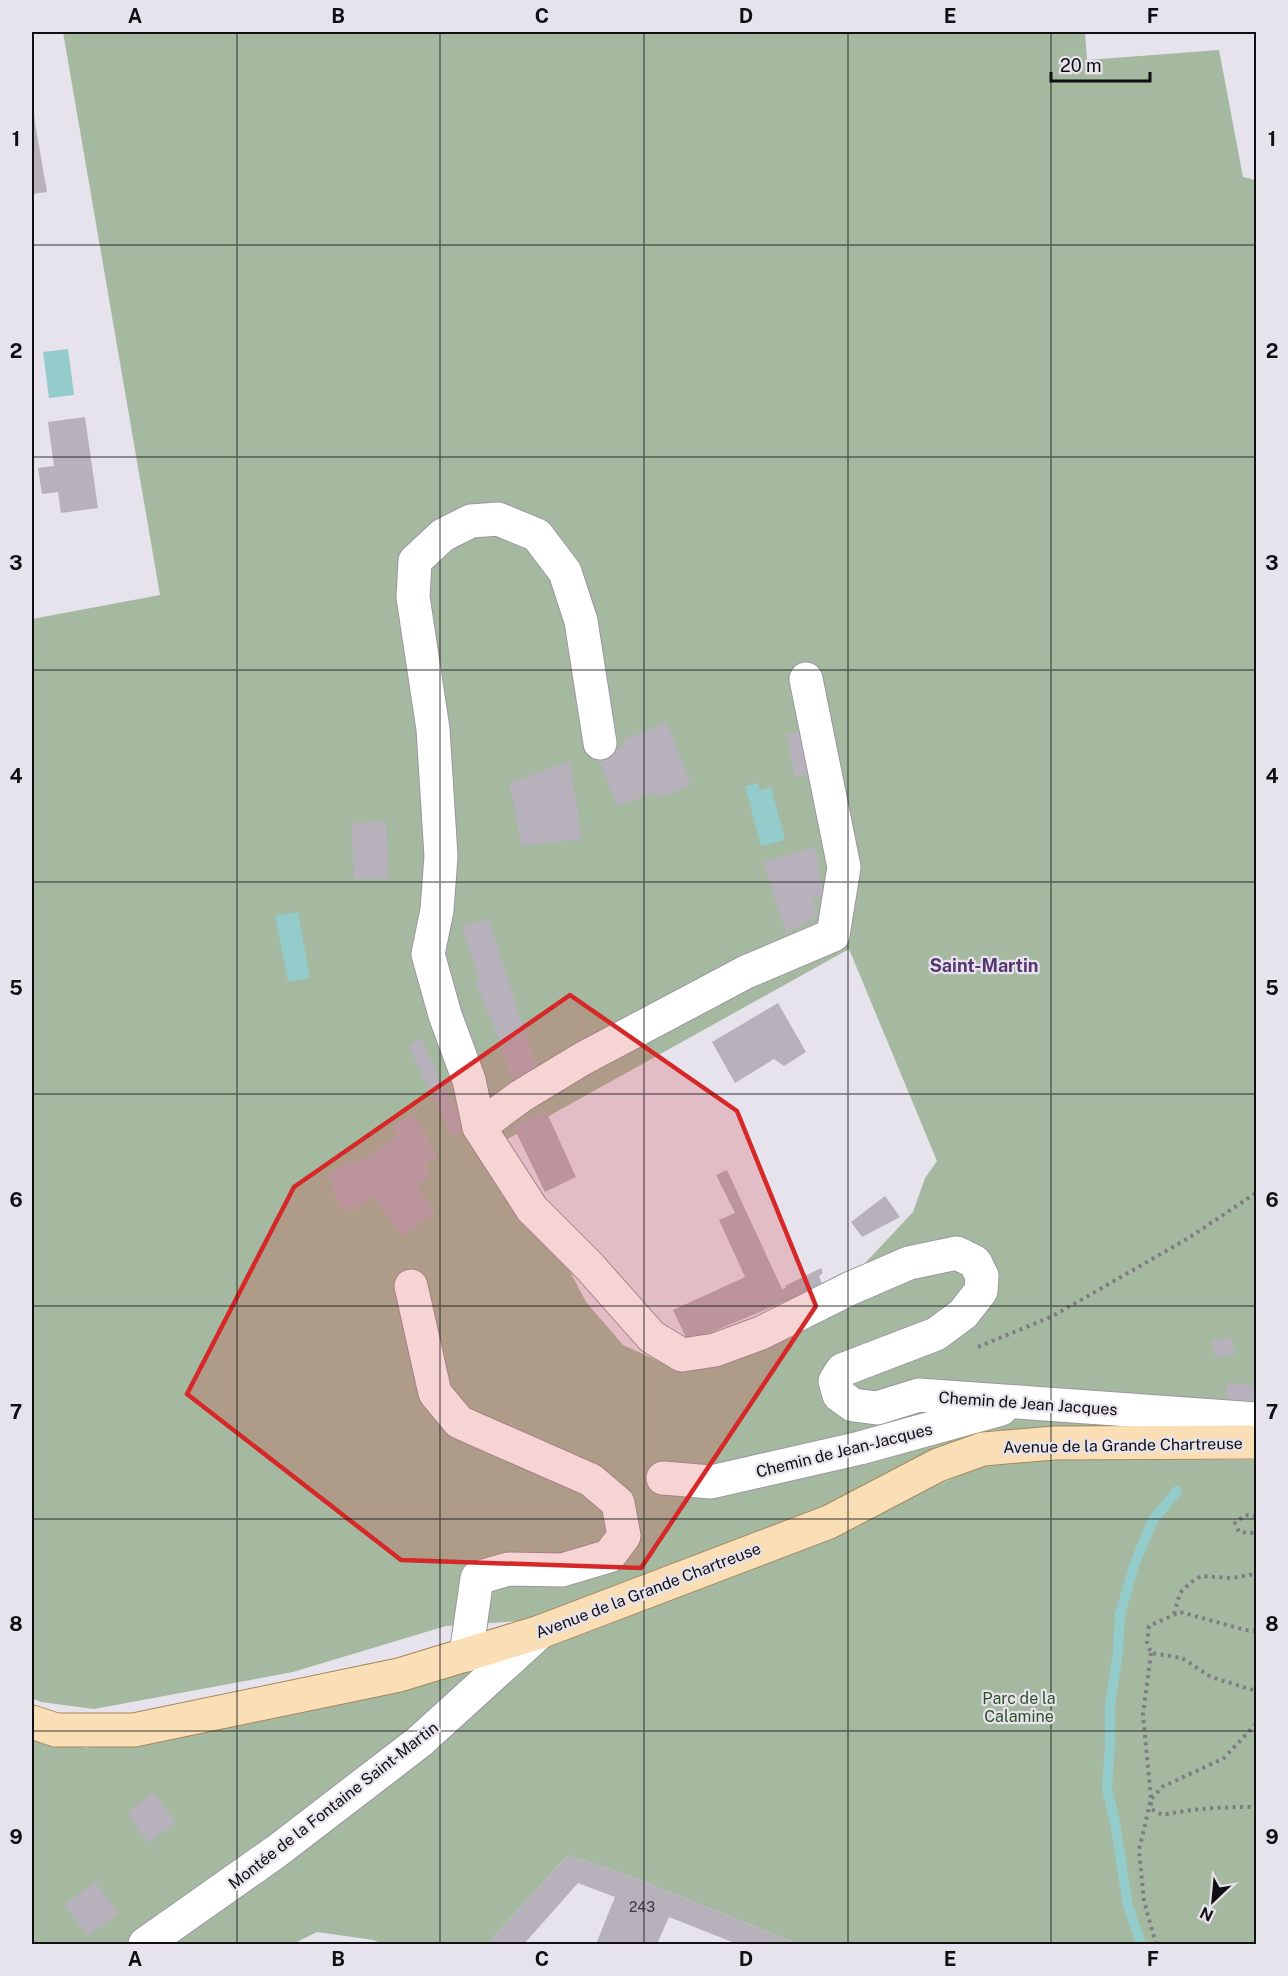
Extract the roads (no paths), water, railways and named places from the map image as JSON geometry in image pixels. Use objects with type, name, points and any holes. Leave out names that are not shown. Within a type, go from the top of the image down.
[{"type":"main road","name":"Avenue de la Grande Chartreuse","points":[[32,1722],[56,1730],[134,1730],[399,1675],[540,1632],[829,1522],[938,1465],[983,1449],[1054,1443],[1257,1442]]},
{"type":"street","points":[[600,743],[581,621],[565,572],[537,535],[498,519],[471,521],[443,536],[415,561],[413,597],[433,729],[441,856],[437,910],[428,954],[445,1015],[469,1080],[479,1127],[521,1096],[582,1059],[747,972],[833,935],[844,867],[806,679]]},
{"type":"street","name":"Chemin de Jean Jacques","points":[[479,1127],[532,1209],[590,1267],[652,1337],[682,1355],[715,1350],[761,1333],[851,1288],[909,1263],[957,1253],[975,1262],[982,1276],[981,1292],[963,1314],[936,1334],[842,1370],[835,1381],[839,1395],[853,1405],[878,1408],[919,1395],[1257,1419]]},
{"type":"street","points":[[411,1286],[435,1393],[459,1422],[591,1480],[618,1503],[624,1536],[609,1556],[562,1570],[509,1569],[477,1578],[466,1655]]},
{"type":"street","name":"Chemin de Jean-Jacques","points":[[663,1478],[711,1482],[860,1448],[1023,1402]]},
{"type":"street","name":"Montée de la Fontaine Saint-Martin","points":[[145,1944],[277,1851],[419,1742],[540,1632]]},
{"type":"waterway","points":[[1141,1944],[1128,1906],[1115,1822],[1107,1789],[1110,1704],[1118,1652],[1120,1614],[1135,1563],[1153,1520],[1177,1491]]},
{"type":"district","name":"Saint-Martin","points":[[984,966]]},
{"type":"park label","name":"Parc de la Calamine","points":[[1019,1707]]}]
